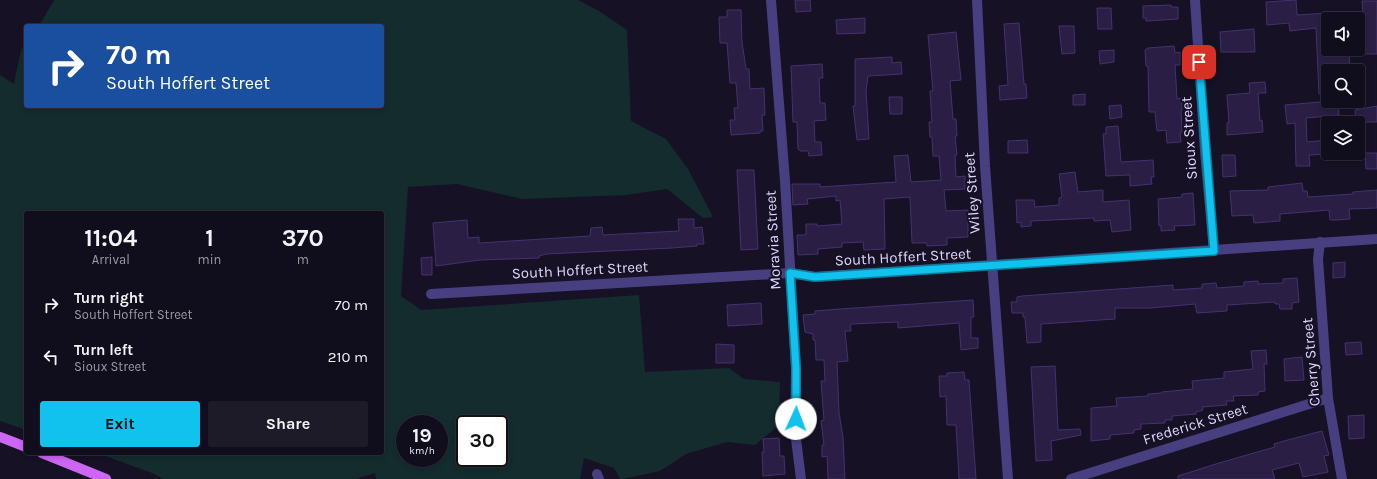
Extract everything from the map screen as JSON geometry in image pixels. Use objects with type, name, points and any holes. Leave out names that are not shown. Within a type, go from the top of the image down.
[{"type":"main road","points":[[0,437],[24,446]]},
{"type":"main road","points":[[47,455],[106,479]]},
{"type":"street","name":"Moravia Street","points":[[771,0],[785,175],[796,368],[795,431],[801,479]]},
{"type":"street","name":"Wiley Street","points":[[977,0],[985,166],[1008,479]]},
{"type":"street","name":"Sioux Street","points":[[1195,0],[1205,152],[1214,251]]},
{"type":"street","name":"South Hoffert Street","points":[[431,294],[790,273],[815,277],[1377,239]]},
{"type":"street","name":"Cherry Street","points":[[1320,242],[1318,259],[1328,398],[1342,479]]},
{"type":"street","name":"Frederick Street","points":[[1071,479],[1328,398]]},
{"type":"green space","points":[[54,0],[578,0],[599,11],[627,30],[631,121],[666,139],[688,169],[713,217],[703,218],[667,189],[627,195],[522,199],[457,184],[408,187],[401,296],[421,310],[639,295],[645,372],[729,368],[744,379],[780,382],[779,425],[755,445],[727,442],[686,454],[660,471],[623,479],[620,479],[614,468],[584,458],[580,479],[376,479],[375,473],[355,479],[163,479],[152,473],[102,455],[384,455],[384,211],[24,211],[24,429],[0,421],[0,75],[14,84],[21,50],[24,46],[24,108],[384,108],[384,24],[40,24]]},
{"type":"building","points":[[795,0],[810,0],[811,11],[796,12]]},
{"type":"building","points":[[1296,0],[1297,15],[1321,13],[1321,56],[1349,56],[1350,64],[1321,64],[1321,94],[1319,94],[1316,28],[1290,31],[1289,23],[1267,25],[1266,2]]},
{"type":"building","points":[[1362,1],[1377,1],[1377,54],[1365,54],[1365,12],[1363,12]]},
{"type":"building","points":[[1171,5],[1171,7],[1178,7],[1178,19],[1146,21],[1146,18],[1143,18],[1143,6]]},
{"type":"building","points":[[1097,8],[1111,8],[1112,29],[1098,29]]},
{"type":"building","points":[[727,10],[741,10],[742,42],[746,69],[749,69],[750,89],[764,88],[765,115],[762,115],[763,131],[760,131],[760,133],[731,135],[730,120],[735,120],[734,108],[738,108],[736,83],[730,83],[727,43],[720,43],[719,17],[727,17]]},
{"type":"building","points":[[865,18],[865,33],[837,34],[836,20]]},
{"type":"building","points":[[1019,23],[1024,84],[1026,84],[1027,98],[1000,100],[999,86],[1008,85],[1004,24]]},
{"type":"building","points":[[1059,26],[1074,26],[1075,53],[1062,54]]},
{"type":"building","points":[[1254,29],[1255,52],[1221,52],[1220,32]]},
{"type":"building","points":[[956,32],[961,80],[950,81],[953,119],[956,119],[956,177],[965,176],[965,189],[944,190],[946,211],[968,210],[968,237],[947,238],[947,245],[927,246],[927,243],[912,243],[910,197],[884,199],[885,249],[864,250],[863,242],[842,243],[842,247],[818,249],[818,254],[798,255],[797,235],[806,235],[806,224],[817,224],[817,226],[842,224],[840,200],[836,201],[836,196],[807,199],[808,204],[793,205],[792,184],[820,184],[820,187],[896,182],[894,156],[908,155],[911,182],[941,180],[939,156],[933,156],[932,137],[930,137],[929,122],[932,122],[930,91],[933,91],[928,35]]},
{"type":"building","points":[[1174,46],[1175,53],[1180,52],[1180,65],[1175,65],[1177,99],[1182,98],[1182,132],[1180,133],[1181,142],[1167,143],[1166,130],[1157,131],[1155,112],[1149,112],[1148,66],[1146,66],[1145,50],[1148,48]]},
{"type":"building","points":[[1114,50],[1114,62],[1100,64],[1099,51]]},
{"type":"building","points":[[892,57],[892,63],[901,62],[902,74],[868,76],[866,91],[869,139],[857,140],[853,106],[855,106],[855,59]]},
{"type":"building","points":[[822,64],[823,78],[819,78],[820,103],[825,103],[826,120],[814,121],[815,142],[821,142],[822,155],[809,156],[808,151],[800,151],[798,149],[797,122],[793,122],[791,66]]},
{"type":"building","points":[[1265,82],[1266,93],[1258,93],[1260,121],[1262,120],[1263,132],[1227,135],[1227,123],[1229,123],[1227,95],[1250,93],[1249,83]]},
{"type":"building","points":[[1085,94],[1085,105],[1073,105],[1073,95]]},
{"type":"building","points":[[889,97],[902,97],[902,114],[890,114]]},
{"type":"building","points":[[1321,101],[1321,108],[1338,108],[1339,115],[1306,118],[1307,142],[1321,141],[1321,154],[1309,155],[1310,166],[1296,166],[1295,123],[1287,124],[1285,105]]},
{"type":"building","points":[[1121,105],[1122,117],[1110,119],[1109,106]]},
{"type":"building","points":[[1377,106],[1377,122],[1365,122],[1365,116],[1356,116],[1355,110]]},
{"type":"building","points":[[1118,126],[1121,162],[1153,160],[1154,177],[1151,177],[1152,184],[1130,186],[1130,175],[1106,176],[1103,134],[1106,134],[1106,127]]},
{"type":"building","points":[[1027,140],[1028,153],[1008,153],[1008,141]]},
{"type":"building","points":[[1365,153],[1377,153],[1377,169],[1366,169]]},
{"type":"building","points":[[1222,155],[1235,155],[1236,176],[1223,177]]},
{"type":"building","points":[[737,170],[754,170],[758,249],[741,250]]},
{"type":"building","points":[[1075,172],[1078,192],[1103,190],[1103,202],[1129,200],[1131,230],[1112,232],[1110,220],[1094,221],[1094,218],[1031,221],[1031,226],[1021,227],[1021,222],[1017,223],[1016,200],[1034,200],[1035,207],[1059,205],[1059,198],[1062,197],[1059,174]]},
{"type":"building","points":[[1302,183],[1303,191],[1307,191],[1308,197],[1353,194],[1353,192],[1377,190],[1377,208],[1349,209],[1350,219],[1336,220],[1330,220],[1329,210],[1280,214],[1280,221],[1254,223],[1253,215],[1232,216],[1230,191],[1268,190],[1268,187]]},
{"type":"building","points":[[1193,193],[1195,225],[1174,226],[1175,230],[1161,231],[1161,225],[1159,226],[1158,199],[1182,197],[1182,194]]},
{"type":"building","points":[[678,219],[694,219],[694,228],[702,227],[704,244],[672,248],[546,254],[539,256],[539,258],[480,260],[436,266],[433,223],[467,220],[468,238],[479,237],[479,243],[590,236],[591,228],[602,227],[603,235],[679,231]]},
{"type":"building","points":[[432,257],[432,275],[422,275],[421,258]]},
{"type":"building","points":[[1345,262],[1345,277],[1333,278],[1333,263]]},
{"type":"building","points":[[1297,278],[1299,302],[1292,303],[1292,309],[1280,309],[1279,304],[1275,304],[1275,302],[1227,305],[1227,311],[1197,313],[1195,304],[1151,308],[1115,308],[1115,319],[1041,324],[1041,342],[1027,343],[1025,317],[1023,317],[1023,313],[1012,313],[1011,302],[1017,302],[1017,297],[1022,296],[1173,285],[1173,290],[1202,288],[1202,284],[1216,283],[1217,288],[1244,286],[1244,282],[1258,281],[1258,284],[1283,283],[1283,279]]},
{"type":"building","points":[[973,300],[974,317],[971,317],[971,338],[978,338],[978,348],[961,350],[959,323],[898,328],[898,322],[852,324],[850,325],[851,331],[845,331],[848,361],[837,362],[839,413],[843,437],[845,479],[828,479],[827,456],[822,457],[822,445],[824,445],[821,421],[824,420],[821,381],[825,381],[824,360],[816,360],[815,340],[813,340],[813,334],[805,332],[803,315],[815,314],[815,311]]},
{"type":"building","points":[[761,303],[762,324],[728,326],[727,305]]},
{"type":"building","points":[[1361,342],[1362,354],[1346,355],[1345,343]]},
{"type":"building","points":[[716,344],[734,345],[734,363],[716,363]]},
{"type":"building","points":[[1266,350],[1267,364],[1264,364],[1265,391],[1258,392],[1258,395],[1233,396],[1234,401],[1226,401],[1227,405],[1202,407],[1203,410],[1196,412],[1196,414],[1172,416],[1172,420],[1165,420],[1165,423],[1141,424],[1141,429],[1134,430],[1134,433],[1110,435],[1110,439],[1091,441],[1091,408],[1117,406],[1116,398],[1148,396],[1148,394],[1193,389],[1192,381],[1224,378],[1224,372],[1253,369],[1251,351]]},
{"type":"building","points":[[1302,357],[1304,380],[1285,381],[1284,359]]},
{"type":"building","points":[[1055,366],[1058,430],[1080,429],[1081,435],[1051,441],[1052,460],[1036,461],[1031,367]]},
{"type":"building","points":[[964,372],[965,380],[969,380],[976,479],[959,479],[956,425],[947,425],[946,396],[940,397],[939,376],[947,376],[947,373]]},
{"type":"building","points":[[1364,415],[1364,438],[1349,439],[1348,416]]},
{"type":"building","points":[[1322,431],[1329,455],[1324,456],[1328,472],[1303,477],[1299,463],[1272,470],[1275,479],[1178,479],[1178,476],[1275,447],[1274,444]]},
{"type":"building","points":[[779,438],[780,456],[784,456],[785,474],[763,476],[763,439]]},
{"type":"route","points":[[796,419],[796,368],[790,273],[815,277],[1214,251],[1199,62]]}]
